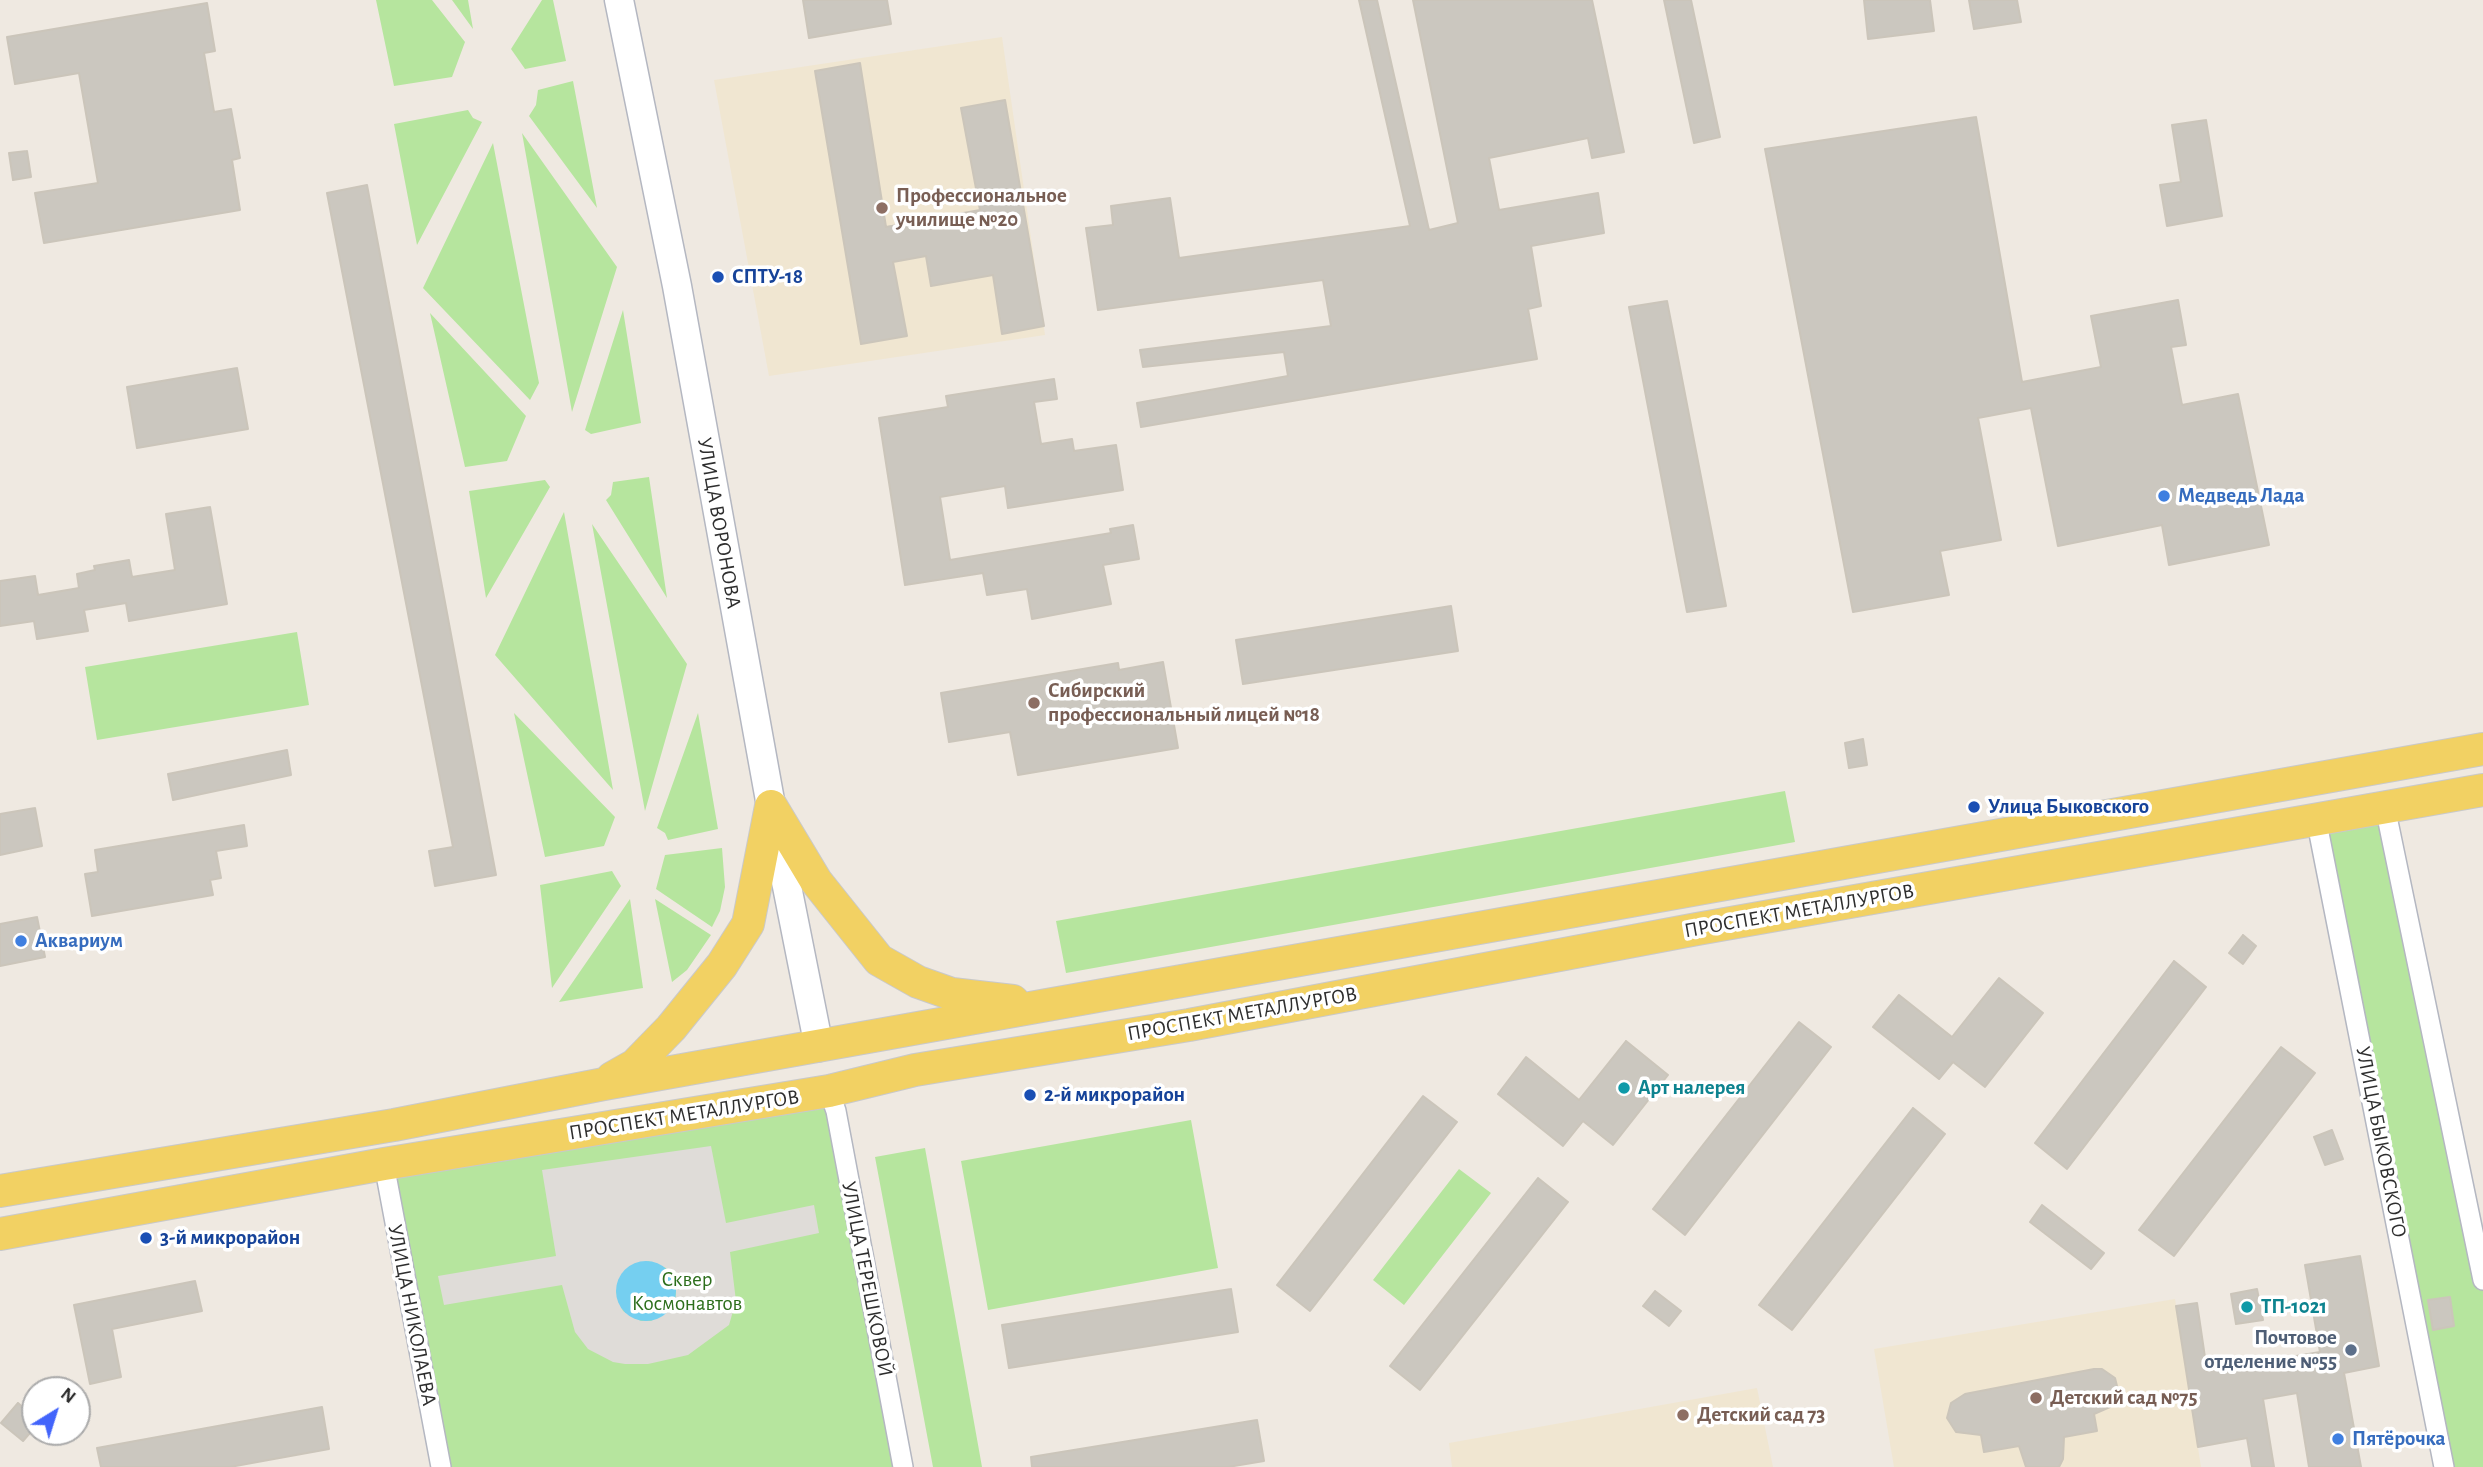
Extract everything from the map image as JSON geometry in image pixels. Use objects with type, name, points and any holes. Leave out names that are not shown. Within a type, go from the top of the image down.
[{"type":"main road","name":"УЛИЦА ВОРОНОВА","points":[[619,0],[677,286],[771,806],[819,1047]]},
{"type":"main road","name":"ПРОСПЕКТ МЕТАЛЛУРГОВ","points":[[0,1192],[376,1128],[604,1084],[2483,749]]},
{"type":"main road","points":[[2378,768],[2385,807]]},
{"type":"main road","points":[[2310,779],[2316,818]]},
{"type":"main road","name":"ПРОСПЕКТ МЕТАЛЛУРГОВ","points":[[4,1233],[384,1164],[829,1091],[915,1070],[1189,1025],[2316,818],[2483,790]]},
{"type":"main road","points":[[771,806],[816,881],[879,960],[918,982],[952,994],[997,1000],[1068,1002]]},
{"type":"main road","points":[[604,1084],[635,1065],[671,1028],[722,965],[748,923],[771,806]]},
{"type":"main road","points":[[819,1047],[829,1091]]},
{"type":"main road","points":[[376,1128],[384,1164]]},
{"type":"main road","points":[[0,1192],[4,1233]]},
{"type":"street","points":[[2385,807],[2483,1280]]},
{"type":"street","name":"УЛИЦА БЫКОВСКОГО","points":[[2316,818],[2444,1467]]},
{"type":"street","name":"УЛИЦА ТЕРЕШКОВОЙ","points":[[829,1091],[836,1111],[903,1467]]},
{"type":"street","name":"УЛИЦА НИКОЛАЕВА","points":[[384,1164],[441,1467]]},
{"type":"shaded area","name":"Профессиональное училище №20","points":[[1002,37],[1045,335],[769,376],[714,80]]},
{"type":"shaded area","points":[[711,1146],[726,1223],[814,1205],[819,1233],[730,1252],[736,1301],[729,1325],[688,1355],[648,1364],[613,1362],[588,1349],[575,1332],[562,1285],[444,1305],[438,1276],[556,1256],[542,1170]],"holes":[[[648,1261],[666,1268],[676,1285],[674,1304],[651,1321],[641,1321],[623,1311],[616,1292]]]},
{"type":"shaded area","name":"Детский сад №75","points":[[2175,1299],[2201,1467],[1894,1467],[1874,1349]]},
{"type":"shaded area","name":"Детский сад 73","points":[[1757,1388],[1773,1467],[1452,1467],[1449,1443]]},
{"type":"green space","points":[[376,0],[432,0],[465,42],[452,77],[394,86]]},
{"type":"green space","points":[[452,0],[468,0],[473,29]]},
{"type":"green space","points":[[542,0],[553,0],[566,61],[525,69],[511,49]]},
{"type":"green space","points":[[573,81],[597,208],[529,116],[536,105],[538,90]]},
{"type":"green space","points":[[468,110],[473,118],[482,122],[417,245],[394,124]]},
{"type":"green space","points":[[522,133],[617,267],[572,412]]},
{"type":"green space","points":[[493,143],[539,383],[530,400],[423,288]]},
{"type":"green space","points":[[623,310],[641,423],[591,434],[585,430]]},
{"type":"green space","points":[[430,313],[526,416],[507,461],[465,467]]},
{"type":"green space","points":[[649,477],[667,598],[606,500],[611,495],[613,482]]},
{"type":"green space","points":[[545,480],[550,487],[486,598],[469,491]]},
{"type":"green space","points":[[564,512],[613,790],[495,655]]},
{"type":"green space","points":[[592,524],[687,664],[645,811]]},
{"type":"green space","points":[[297,632],[309,705],[97,740],[85,667]]},
{"type":"green space","points":[[514,713],[615,817],[604,846],[545,857]]},
{"type":"green space","points":[[698,713],[718,829],[668,840],[665,833],[657,828]]},
{"type":"green space","points":[[1785,791],[1795,842],[1066,973],[1056,921]]},
{"type":"green space","points":[[2385,807],[2483,1280],[2483,1467],[2444,1467],[2316,818]]},
{"type":"green space","points":[[722,848],[725,887],[720,911],[712,927],[656,889],[665,855]]},
{"type":"green space","points":[[612,871],[621,886],[552,988],[540,885]]},
{"type":"green space","points":[[630,899],[643,988],[559,1002]]},
{"type":"green space","points":[[655,899],[711,935],[687,970],[672,982]]},
{"type":"green space","name":"Сквер Космонавтов","points":[[829,1091],[903,1467],[441,1467],[384,1164]]},
{"type":"green space","points":[[1191,1120],[1218,1268],[988,1310],[961,1161]]},
{"type":"green space","points":[[925,1148],[982,1467],[933,1467],[875,1157]]},
{"type":"green space","points":[[1459,1169],[1491,1193],[1404,1305],[1373,1280]]},
{"type":"water","points":[[646,1261],[663,1266],[671,1274],[676,1291],[671,1308],[663,1316],[646,1321],[629,1316],[621,1308],[616,1291],[621,1274],[629,1266]]},
{"type":"building","points":[[803,0],[887,0],[891,24],[809,38]]},
{"type":"building","points":[[1359,0],[1377,0],[1429,230],[1458,223],[1413,0],[1592,0],[1624,152],[1592,158],[1588,138],[1489,158],[1499,210],[1598,193],[1604,233],[1531,246],[1541,306],[1528,309],[1537,359],[1141,427],[1137,403],[1288,376],[1284,352],[1143,367],[1140,350],[1331,326],[1323,280],[1098,310],[1086,228],[1113,225],[1111,206],[1170,198],[1179,258],[1410,226]]},
{"type":"building","points":[[1664,0],[1691,0],[1720,137],[1694,143]]},
{"type":"building","points":[[1864,0],[1930,0],[1934,31],[1868,39]]},
{"type":"building","points":[[1969,0],[2017,0],[2021,22],[1974,29]]},
{"type":"building","points":[[207,3],[215,51],[204,53],[214,112],[231,109],[240,158],[232,160],[240,210],[44,243],[35,193],[98,183],[79,73],[15,84],[7,37]]},
{"type":"building","points":[[860,63],[886,227],[980,210],[961,108],[1005,100],[1044,326],[1002,334],[993,275],[931,286],[926,256],[893,262],[907,336],[861,344],[815,71]]},
{"type":"building","points":[[1976,117],[2022,382],[2101,367],[2091,316],[2178,300],[2186,345],[2171,347],[2182,405],[2238,394],[2269,545],[2169,565],[2162,525],[2058,546],[2031,408],[1978,418],[2001,540],[1940,551],[1949,595],[1853,612],[1765,149]]},
{"type":"building","points":[[2206,120],[2222,216],[2167,226],[2160,185],[2181,182],[2172,125]]},
{"type":"building","points":[[27,151],[31,177],[13,180],[9,153]]},
{"type":"building","points":[[367,185],[496,875],[435,886],[429,851],[453,847],[327,193]]},
{"type":"building","points":[[1667,301],[1726,606],[1687,612],[1629,307]]},
{"type":"building","points":[[237,368],[248,429],[137,448],[127,387]]},
{"type":"building","points":[[1054,379],[1057,399],[1034,402],[1041,444],[1072,439],[1074,451],[1116,445],[1123,490],[1008,508],[1005,486],[940,497],[950,560],[1111,533],[1110,529],[1133,525],[1139,559],[1103,565],[1111,604],[1032,619],[1027,589],[987,595],[983,573],[905,585],[879,418],[948,407],[946,396]]},
{"type":"building","points":[[210,507],[227,604],[129,621],[126,603],[84,610],[88,631],[37,639],[34,621],[0,626],[0,581],[35,576],[38,595],[79,588],[77,574],[95,570],[94,566],[129,560],[132,577],[175,570],[166,514]]},
{"type":"building","points":[[1451,606],[1458,651],[1243,684],[1236,640]]},
{"type":"building","points":[[1163,662],[1178,748],[1018,775],[1010,732],[949,742],[941,693],[1118,663],[1119,670]]},
{"type":"building","points":[[1863,739],[1867,765],[1849,768],[1845,743]]},
{"type":"building","points":[[287,750],[291,775],[173,800],[168,774]]},
{"type":"building","points":[[35,808],[42,846],[0,855],[0,814]]},
{"type":"building","points":[[244,825],[247,846],[216,851],[221,878],[210,880],[213,895],[92,916],[85,874],[98,872],[95,850]]},
{"type":"building","name":"Аквариум","points":[[37,917],[45,957],[0,966],[0,924]]},
{"type":"building","points":[[2243,935],[2256,946],[2243,964],[2229,953]]},
{"type":"building","points":[[2174,961],[2206,987],[2067,1169],[2035,1143]]},
{"type":"building","points":[[1999,978],[2043,1013],[1985,1087],[1953,1062],[1939,1079],[1873,1027],[1899,995],[1952,1037]]},
{"type":"building","points":[[1799,1022],[1831,1047],[1685,1235],[1653,1209]]},
{"type":"building","points":[[1626,1041],[1668,1075],[1613,1145],[1583,1121],[1563,1146],[1498,1094],[1526,1057],[1579,1100]]},
{"type":"building","points":[[2281,1047],[2315,1073],[2174,1256],[2139,1230]]},
{"type":"building","points":[[1423,1096],[1457,1122],[1310,1311],[1277,1285]]},
{"type":"building","points":[[1913,1108],[1945,1134],[1792,1330],[1759,1305]]},
{"type":"building","points":[[2332,1130],[2343,1159],[2325,1165],[2314,1137]]},
{"type":"building","points":[[1538,1178],[1568,1202],[1420,1390],[1390,1366]]},
{"type":"building","points":[[2042,1205],[2104,1253],[2091,1269],[2030,1222]]},
{"type":"building","points":[[2360,1256],[2379,1366],[2344,1373],[2361,1467],[2309,1467],[2297,1393],[2263,1399],[2274,1467],[2252,1467],[2247,1438],[2198,1447],[2176,1306],[2197,1303],[2207,1371],[2320,1352],[2305,1265]]},
{"type":"building","points":[[195,1281],[202,1311],[112,1329],[121,1377],[91,1384],[74,1305]]},
{"type":"building","points":[[1231,1289],[1238,1332],[1009,1368],[1002,1325]]},
{"type":"building","name":"ТП-1021","points":[[2257,1289],[2263,1320],[2236,1324],[2231,1294]]},
{"type":"building","points":[[1655,1291],[1681,1311],[1669,1326],[1643,1306]]},
{"type":"building","points":[[2450,1297],[2454,1326],[2433,1330],[2428,1300]]},
{"type":"building","points":[[2102,1369],[2115,1378],[2119,1394],[2110,1407],[2094,1414],[2097,1431],[2064,1437],[2063,1459],[2059,1467],[2026,1467],[2019,1446],[1984,1452],[1981,1435],[1956,1432],[1947,1418],[1951,1403],[1965,1394]]},
{"type":"building","points":[[18,1403],[21,1406],[21,1439],[1,1423]]},
{"type":"building","points":[[322,1407],[329,1449],[230,1467],[101,1467],[97,1448]]},
{"type":"building","points":[[1257,1420],[1264,1461],[1228,1467],[1032,1467],[1031,1457]]},
{"type":"place","name":"Профессиональное училище №20","points":[[882,208]]},
{"type":"place","name":"СПТУ-18","points":[[718,277]]},
{"type":"place","name":"Медведь Лада","points":[[2164,496]]},
{"type":"place","name":"Сибирский профессиональный лицей №18","points":[[1034,703]]},
{"type":"place","name":"Улица Быковского","points":[[1974,807]]},
{"type":"place","name":"Аквариум","points":[[21,941]]},
{"type":"place","name":"Арт налерея","points":[[1624,1088]]},
{"type":"place","name":"2-й микрорайон","points":[[1030,1095]]},
{"type":"place","name":"3-й микрорайон","points":[[146,1238]]},
{"type":"place","name":"ТП-1021","points":[[2247,1307]]},
{"type":"place","name":"Почтовое отделение №55","points":[[2351,1350]]},
{"type":"place","name":"Детский сад №75","points":[[2036,1398]]},
{"type":"place","name":"Детский сад 73","points":[[1683,1415]]},
{"type":"place","name":"Пятёрочка","points":[[2338,1439]]}]
